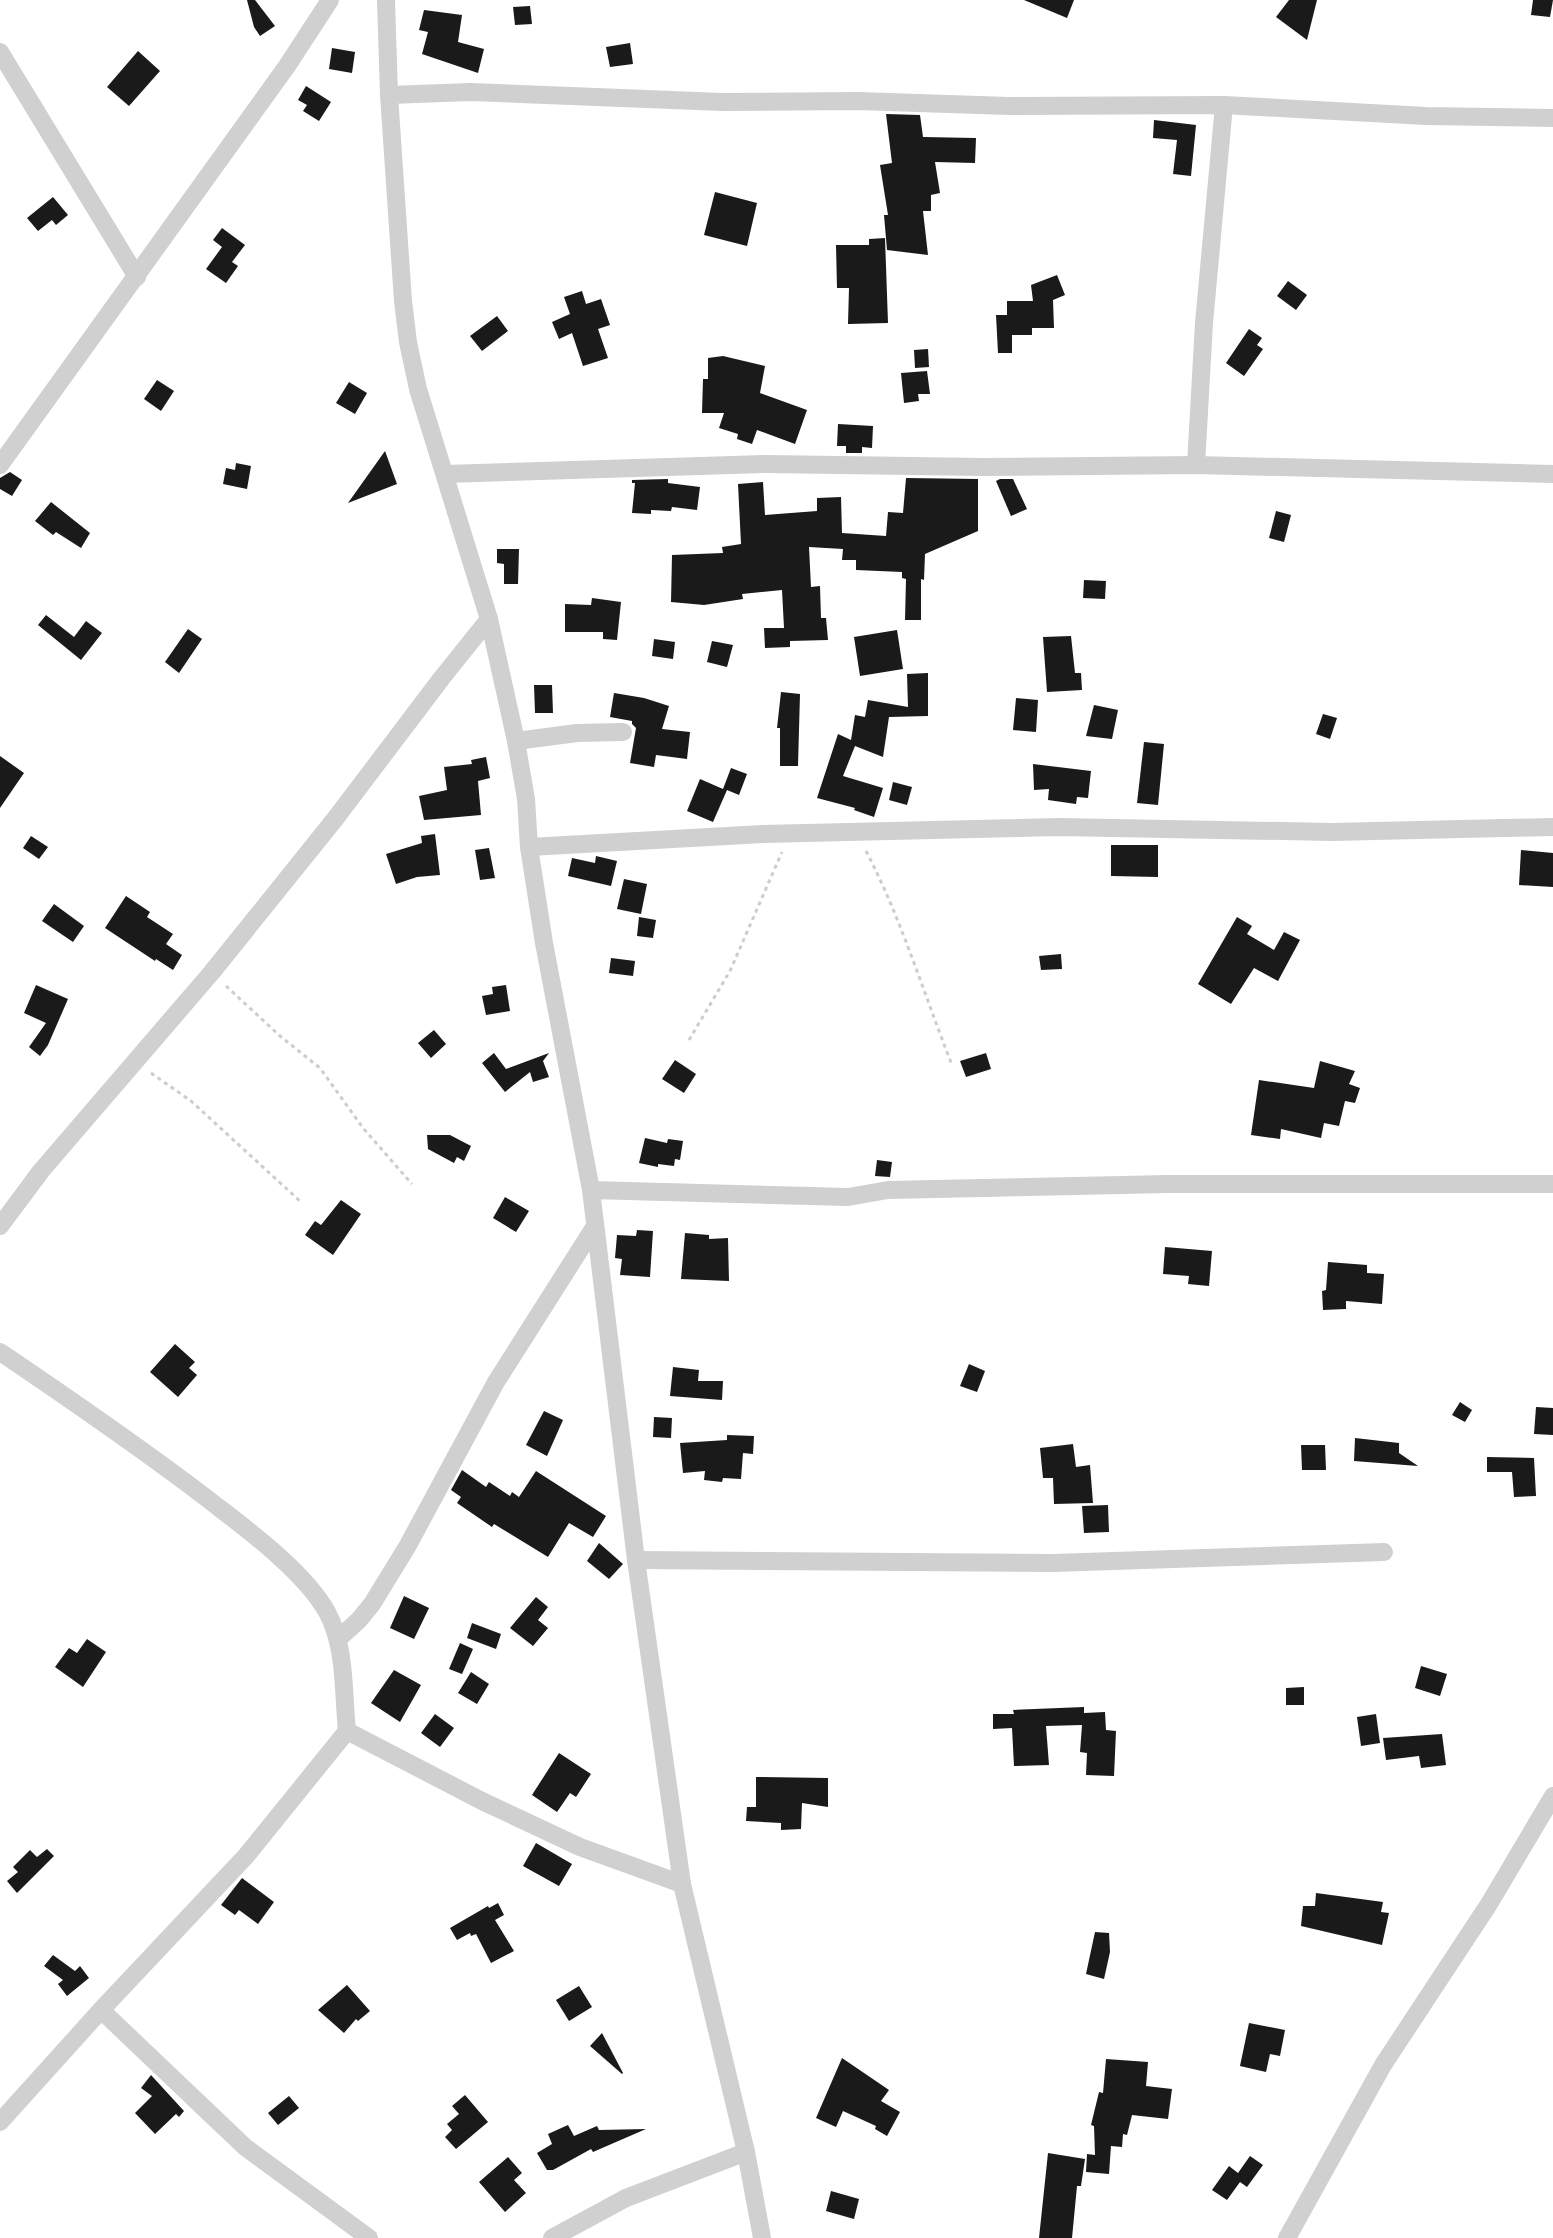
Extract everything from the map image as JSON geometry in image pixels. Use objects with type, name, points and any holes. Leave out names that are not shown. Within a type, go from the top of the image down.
[{"type":"street","points":[[0,465],[287,66],[330,0]]},
{"type":"street","points":[[386,0],[389,95],[408,342],[418,389],[489,619],[516,741],[547,959],[591,1190],[636,1560],[682,1884],[746,2152],[762,2238]]},
{"type":"street","points":[[0,52],[137,277]]},
{"type":"street","points":[[389,95],[471,92],[722,102],[1224,105],[1426,116],[1553,118]]},
{"type":"street","points":[[1196,465],[1204,323],[1224,105]]},
{"type":"street","points":[[446,474],[765,464],[984,467],[1196,465],[1553,474]]},
{"type":"street","points":[[0,1226],[41,1171],[212,972],[489,619]]},
{"type":"street","points":[[516,741],[577,733],[623,732]]},
{"type":"street","points":[[529,847],[791,834],[1061,827],[1332,832],[1553,827]]},
{"type":"street","points":[[591,1190],[848,1197],[888,1190],[1153,1184],[1553,1184]]},
{"type":"street","points":[[338,1639],[372,1604],[407,1547],[496,1382],[595,1226]]},
{"type":"street","points":[[0,1352],[140,1447],[256,1536],[308,1586],[327,1611],[338,1639],[347,1731],[246,1856],[0,2122]]},
{"type":"street","points":[[636,1560],[1053,1563],[1384,1552]]},
{"type":"street","points":[[347,1731],[482,1801],[580,1847],[682,1884]]},
{"type":"street","points":[[1287,2238],[1383,2065],[1489,1904],[1553,1796]]},
{"type":"street","points":[[101,2010],[245,2147],[369,2238]]},
{"type":"street","points":[[552,2238],[626,2198],[746,2152]]},
{"type":"path","points":[[861,832],[867,854],[879,871],[883,890],[905,936],[952,1065]]},
{"type":"path","points":[[689,1040],[730,971],[791,834]]},
{"type":"path","points":[[212,972],[280,1036],[320,1068],[363,1128],[412,1184]]},
{"type":"path","points":[[135,1061],[191,1101],[301,1202]]},
{"type":"building","points":[[247,0],[255,0],[275,26],[260,36],[254,27]]},
{"type":"building","points":[[1024,0],[1074,0],[1067,18]]},
{"type":"building","points":[[1289,0],[1317,0],[1307,40],[1276,17]]},
{"type":"building","points":[[1533,0],[1553,0],[1550,17],[1531,15]]},
{"type":"building","points":[[530,6],[532,24],[515,25],[513,7]]},
{"type":"building","points":[[424,10],[462,15],[458,42],[484,49],[478,73],[422,54],[428,32],[419,30]]},
{"type":"building","points":[[630,43],[633,64],[610,67],[606,47]]},
{"type":"building","points":[[332,48],[355,52],[352,73],[329,69]]},
{"type":"building","points":[[138,51],[160,71],[129,106],[107,87]]},
{"type":"building","points":[[306,86],[331,102],[319,121],[303,111],[307,105],[298,100]]},
{"type":"building","points":[[886,114],[920,115],[923,137],[976,138],[975,163],[935,162],[940,193],[931,195],[931,211],[923,211],[928,255],[887,250],[884,215],[888,215],[880,165],[892,163]]},
{"type":"building","points":[[1154,120],[1196,125],[1191,176],[1173,174],[1177,140],[1153,138]]},
{"type":"building","points":[[715,192],[757,203],[747,246],[704,235]]},
{"type":"building","points":[[53,197],[68,215],[56,225],[52,220],[38,231],[27,218]]},
{"type":"building","points":[[222,228],[245,245],[232,262],[238,266],[226,283],[206,269],[222,247],[213,240]]},
{"type":"building","points":[[885,238],[888,323],[848,324],[849,288],[837,288],[836,245],[869,245],[869,239]]},
{"type":"building","points":[[1057,275],[1065,295],[1053,300],[1054,328],[1032,328],[1032,335],[1012,335],[1012,353],[998,353],[996,315],[1007,315],[1007,301],[1033,301],[1031,285]]},
{"type":"building","points":[[1288,281],[1307,295],[1296,310],[1277,296]]},
{"type":"building","points":[[582,291],[586,304],[601,299],[610,325],[598,329],[608,358],[583,366],[572,333],[559,339],[552,322],[570,314],[564,297]]},
{"type":"building","points":[[497,316],[508,331],[482,351],[470,336]]},
{"type":"building","points":[[1249,329],[1262,338],[1257,345],[1263,349],[1244,376],[1226,363]]},
{"type":"building","points":[[928,349],[929,367],[915,368],[914,350]]},
{"type":"building","points":[[723,356],[765,366],[760,393],[807,410],[795,444],[757,430],[752,444],[737,439],[738,434],[719,428],[724,413],[702,413],[703,379],[708,379],[708,358]]},
{"type":"building","points":[[927,371],[930,394],[918,394],[919,401],[904,403],[901,373]]},
{"type":"building","points":[[157,380],[174,391],[161,411],[144,399]]},
{"type":"building","points":[[349,382],[367,393],[355,414],[336,403]]},
{"type":"building","points":[[838,424],[873,426],[872,448],[862,447],[862,453],[846,453],[846,446],[837,446]]},
{"type":"building","points":[[385,451],[397,484],[348,503]]},
{"type":"building","points":[[236,463],[251,466],[247,489],[223,484],[226,468],[235,470]]},
{"type":"building","points":[[10,472],[22,480],[12,496],[0,489],[0,478]]},
{"type":"building","points":[[906,478],[978,479],[978,531],[925,554],[924,580],[921,579],[921,620],[905,620],[906,579],[902,578],[902,572],[856,570],[856,560],[842,560],[843,549],[809,547],[811,587],[820,586],[821,618],[826,618],[828,640],[790,641],[790,647],[765,648],[764,628],[784,628],[782,590],[742,594],[743,599],[704,605],[671,602],[672,555],[723,553],[722,547],[741,544],[738,484],[763,482],[765,515],[817,511],[817,498],[841,497],[842,533],[886,536],[888,512],[903,513]]},
{"type":"building","points":[[668,479],[668,483],[700,487],[697,510],[672,507],[671,511],[651,510],[651,514],[632,513],[635,483],[632,480]]},
{"type":"building","points":[[1013,479],[1027,509],[1011,516],[996,481]]},
{"type":"building","points":[[51,502],[90,533],[81,548],[56,532],[53,535],[35,521]]},
{"type":"building","points":[[1276,511],[1291,515],[1284,542],[1269,538]]},
{"type":"building","points":[[497,549],[519,549],[518,584],[504,584],[504,564],[497,563]]},
{"type":"building","points":[[1084,580],[1106,581],[1105,599],[1083,598]]},
{"type":"building","points":[[592,598],[621,602],[617,640],[603,639],[603,632],[565,632],[565,604],[591,605]]},
{"type":"building","points":[[46,615],[74,637],[86,621],[102,633],[81,660],[38,625]]},
{"type":"building","points":[[188,629],[202,639],[179,673],[165,662]]},
{"type":"building","points":[[897,630],[903,669],[860,676],[854,637]]},
{"type":"building","points":[[1071,636],[1075,673],[1081,673],[1082,690],[1047,692],[1043,637]]},
{"type":"building","points":[[654,639],[675,642],[673,659],[652,656]]},
{"type":"building","points":[[712,641],[733,645],[727,667],[707,662]]},
{"type":"building","points":[[928,673],[928,716],[889,717],[883,757],[855,746],[843,776],[883,788],[874,817],[855,808],[817,798],[838,734],[851,740],[855,715],[865,717],[868,700],[908,707],[907,674]]},
{"type":"building","points":[[534,685],[552,685],[553,713],[535,713]]},
{"type":"building","points":[[781,692],[800,694],[798,766],[780,766],[780,728],[777,728]]},
{"type":"building","points":[[614,693],[669,706],[662,729],[690,732],[687,759],[656,755],[654,767],[630,763],[636,728],[632,721],[610,717]]},
{"type":"building","points":[[1016,698],[1038,700],[1036,732],[1013,730]]},
{"type":"building","points":[[1094,705],[1118,710],[1112,739],[1086,736]]},
{"type":"building","points":[[1323,714],[1337,718],[1330,739],[1316,734]]},
{"type":"building","points":[[1144,742],[1164,744],[1158,805],[1137,803]]},
{"type":"building","points":[[0,756],[24,773],[0,808]]},
{"type":"building","points":[[486,757],[490,778],[478,781],[481,815],[424,820],[419,796],[447,790],[444,767],[472,764],[471,760]]},
{"type":"building","points":[[1033,764],[1091,771],[1088,798],[1077,797],[1076,804],[1048,800],[1049,789],[1034,790]]},
{"type":"building","points":[[731,768],[747,774],[739,795],[727,790],[713,822],[687,811],[700,779],[723,789]]},
{"type":"building","points":[[893,782],[912,787],[907,805],[889,800]]},
{"type":"building","points":[[435,834],[440,875],[417,877],[396,884],[386,854],[422,843],[421,836]]},
{"type":"building","points":[[31,836],[48,847],[39,859],[23,848]]},
{"type":"building","points":[[1111,845],[1158,845],[1158,877],[1111,876]]},
{"type":"building","points":[[489,848],[495,878],[480,880],[475,850]]},
{"type":"building","points":[[1521,850],[1553,853],[1553,887],[1519,885]]},
{"type":"building","points":[[596,856],[617,861],[611,886],[568,876],[572,858],[595,863]]},
{"type":"building","points":[[624,879],[647,884],[641,914],[617,909]]},
{"type":"building","points":[[126,896],[150,912],[147,917],[173,934],[166,944],[182,955],[173,970],[105,928]]},
{"type":"building","points":[[54,904],[84,926],[73,942],[42,921]]},
{"type":"building","points":[[639,917],[656,920],[653,938],[637,936]]},
{"type":"building","points":[[1237,917],[1252,926],[1247,934],[1274,950],[1284,932],[1300,940],[1278,981],[1254,968],[1231,1004],[1198,984]]},
{"type":"building","points":[[1061,954],[1062,969],[1041,970],[1039,956]]},
{"type":"building","points":[[611,958],[635,961],[633,976],[609,973]]},
{"type":"building","points":[[36,985],[68,999],[40,1056],[29,1047],[46,1023],[24,1013]]},
{"type":"building","points":[[506,985],[510,1011],[486,1015],[482,996],[493,994],[492,987]]},
{"type":"building","points":[[434,1030],[446,1044],[431,1058],[418,1043]]},
{"type":"building","points":[[494,1053],[506,1069],[549,1053],[543,1061],[549,1077],[533,1082],[530,1072],[505,1092],[482,1063]]},
{"type":"building","points":[[986,1053],[991,1069],[966,1077],[960,1061]]},
{"type":"building","points":[[675,1060],[696,1074],[684,1093],[662,1079]]},
{"type":"building","points":[[1320,1061],[1355,1071],[1349,1084],[1360,1088],[1355,1103],[1345,1101],[1339,1126],[1324,1123],[1321,1138],[1281,1129],[1280,1139],[1251,1135],[1259,1080],[1314,1088]]},
{"type":"building","points":[[427,1135],[450,1135],[471,1146],[464,1161],[457,1157],[454,1163],[428,1149]]},
{"type":"building","points":[[645,1138],[667,1143],[668,1139],[683,1141],[680,1160],[675,1159],[674,1166],[639,1163]]},
{"type":"building","points":[[877,1160],[892,1162],[890,1177],[875,1176]]},
{"type":"building","points":[[505,1197],[529,1211],[516,1232],[493,1218]]},
{"type":"building","points":[[341,1200],[361,1214],[333,1255],[305,1235],[315,1221],[321,1225]]},
{"type":"building","points":[[637,1230],[653,1231],[650,1277],[620,1275],[622,1259],[615,1258],[617,1235],[636,1236]]},
{"type":"building","points":[[685,1233],[709,1235],[709,1239],[728,1238],[729,1281],[681,1279]]},
{"type":"building","points":[[1165,1247],[1212,1251],[1209,1286],[1188,1284],[1189,1276],[1163,1274]]},
{"type":"building","points":[[1328,1262],[1367,1265],[1367,1273],[1384,1274],[1382,1304],[1346,1301],[1346,1309],[1323,1310],[1322,1291],[1326,1290]]},
{"type":"building","points":[[175,1344],[195,1362],[189,1368],[197,1375],[178,1397],[150,1372]]},
{"type":"building","points":[[969,1364],[985,1371],[977,1392],[960,1386]]},
{"type":"building","points":[[673,1367],[699,1370],[698,1381],[723,1381],[722,1400],[670,1396]]},
{"type":"building","points":[[1460,1402],[1472,1410],[1465,1422],[1452,1415]]},
{"type":"building","points":[[1536,1407],[1553,1408],[1553,1435],[1534,1434]]},
{"type":"building","points":[[544,1411],[563,1420],[547,1456],[526,1445]]},
{"type":"building","points":[[654,1417],[672,1418],[671,1438],[653,1437]]},
{"type":"building","points":[[727,1435],[754,1436],[753,1454],[743,1453],[741,1479],[723,1478],[722,1482],[704,1480],[705,1471],[683,1473],[680,1443],[727,1440]]},
{"type":"building","points":[[1355,1438],[1399,1443],[1399,1453],[1418,1466],[1354,1461]]},
{"type":"building","points":[[1073,1444],[1076,1467],[1090,1465],[1093,1503],[1054,1504],[1053,1478],[1043,1478],[1040,1448]]},
{"type":"building","points":[[1301,1445],[1325,1445],[1326,1470],[1302,1470]]},
{"type":"building","points":[[1487,1457],[1534,1458],[1536,1496],[1514,1497],[1512,1472],[1487,1472]]},
{"type":"building","points":[[462,1470],[486,1487],[489,1482],[510,1496],[512,1492],[519,1497],[536,1471],[606,1516],[593,1537],[569,1523],[548,1557],[494,1524],[492,1527],[457,1503],[461,1497],[451,1490]]},
{"type":"building","points":[[1108,1505],[1109,1532],[1084,1533],[1082,1506]]},
{"type":"building","points":[[599,1543],[623,1564],[609,1579],[587,1561]]},
{"type":"building","points":[[404,1596],[429,1608],[414,1639],[390,1628]]},
{"type":"building","points":[[536,1597],[548,1607],[538,1620],[548,1628],[533,1646],[510,1628]]},
{"type":"building","points":[[472,1623],[501,1634],[496,1649],[467,1638]]},
{"type":"building","points":[[87,1639],[106,1652],[83,1687],[55,1667],[69,1648],[77,1653]]},
{"type":"building","points":[[460,1643],[473,1649],[462,1674],[449,1669]]},
{"type":"building","points":[[1421,1666],[1447,1674],[1440,1696],[1415,1688]]},
{"type":"building","points":[[394,1670],[421,1685],[400,1722],[371,1703]]},
{"type":"building","points":[[471,1672],[489,1684],[477,1704],[458,1693]]},
{"type":"building","points":[[1304,1687],[1304,1705],[1286,1705],[1286,1688]]},
{"type":"building","points":[[1084,1707],[1084,1713],[1105,1712],[1106,1730],[1116,1731],[1114,1776],[1086,1775],[1087,1753],[1080,1752],[1082,1725],[1046,1726],[1049,1765],[1014,1766],[1012,1728],[993,1729],[993,1714],[1014,1714],[1013,1710]]},
{"type":"building","points":[[435,1714],[454,1728],[440,1747],[421,1733]]},
{"type":"building","points":[[1376,1714],[1380,1743],[1361,1746],[1357,1717]]},
{"type":"building","points":[[1442,1734],[1446,1765],[1421,1768],[1419,1756],[1386,1760],[1383,1738]]},
{"type":"building","points":[[559,1753],[591,1774],[576,1797],[570,1793],[557,1812],[532,1795]]},
{"type":"building","points":[[756,1777],[828,1778],[828,1807],[802,1803],[801,1829],[781,1830],[781,1823],[746,1821],[747,1807],[756,1807]]},
{"type":"building","points":[[536,1843],[572,1864],[559,1886],[523,1866]]},
{"type":"building","points":[[47,1849],[54,1856],[17,1893],[7,1881],[18,1872],[13,1867],[30,1850],[37,1857]]},
{"type":"building","points":[[242,1878],[274,1902],[258,1924],[239,1910],[235,1915],[221,1905]]},
{"type":"building","points":[[1316,1893],[1383,1902],[1381,1912],[1389,1913],[1382,1945],[1301,1926],[1303,1906],[1315,1906]]},
{"type":"building","points":[[498,1903],[504,1915],[495,1920],[514,1951],[491,1963],[476,1934],[471,1936],[470,1933],[457,1940],[450,1928]]},
{"type":"building","points":[[1095,1932],[1109,1933],[1110,1952],[1104,1979],[1086,1974]]},
{"type":"building","points":[[53,1955],[75,1971],[80,1966],[89,1978],[67,1996],[58,1984],[63,1980],[44,1966]]},
{"type":"building","points":[[347,1985],[370,2011],[358,2021],[356,2019],[344,2033],[318,2010]]},
{"type":"building","points":[[579,1986],[592,2007],[569,2021],[556,2000]]},
{"type":"building","points":[[1249,2023],[1285,2030],[1280,2056],[1270,2054],[1266,2072],[1240,2066]]},
{"type":"building","points":[[602,2033],[623,2073],[622,2074],[590,2046]]},
{"type":"building","points":[[842,2058],[889,2090],[881,2101],[900,2112],[887,2136],[875,2129],[876,2126],[843,2111],[836,2127],[816,2118]]},
{"type":"building","points":[[1106,2059],[1148,2062],[1146,2086],[1172,2089],[1168,2119],[1132,2115],[1127,2135],[1123,2134],[1122,2147],[1111,2146],[1109,2174],[1086,2172],[1087,2154],[1095,2155],[1094,2126],[1091,2125],[1099,2092],[1103,2093]]},
{"type":"building","points":[[151,2075],[184,2111],[179,2117],[176,2114],[155,2134],[135,2113],[152,2096],[141,2088]]},
{"type":"building","points":[[465,2095],[488,2122],[456,2149],[445,2137],[452,2130],[447,2124],[459,2114],[452,2106]]},
{"type":"building","points":[[289,2096],[299,2108],[278,2125],[268,2113]]},
{"type":"building","points":[[568,2125],[574,2136],[597,2126],[599,2130],[646,2129],[593,2152],[591,2149],[553,2170],[547,2170],[537,2153],[552,2144],[548,2134]]},
{"type":"building","points":[[1048,2153],[1085,2159],[1081,2186],[1077,2186],[1072,2238],[1039,2238]]},
{"type":"building","points":[[1250,2156],[1263,2165],[1247,2187],[1240,2182],[1227,2200],[1212,2190],[1229,2166],[1238,2173]]},
{"type":"building","points":[[508,2157],[522,2173],[514,2180],[526,2193],[505,2212],[479,2182]]},
{"type":"building","points":[[831,2191],[859,2199],[854,2219],[826,2211]]}]
